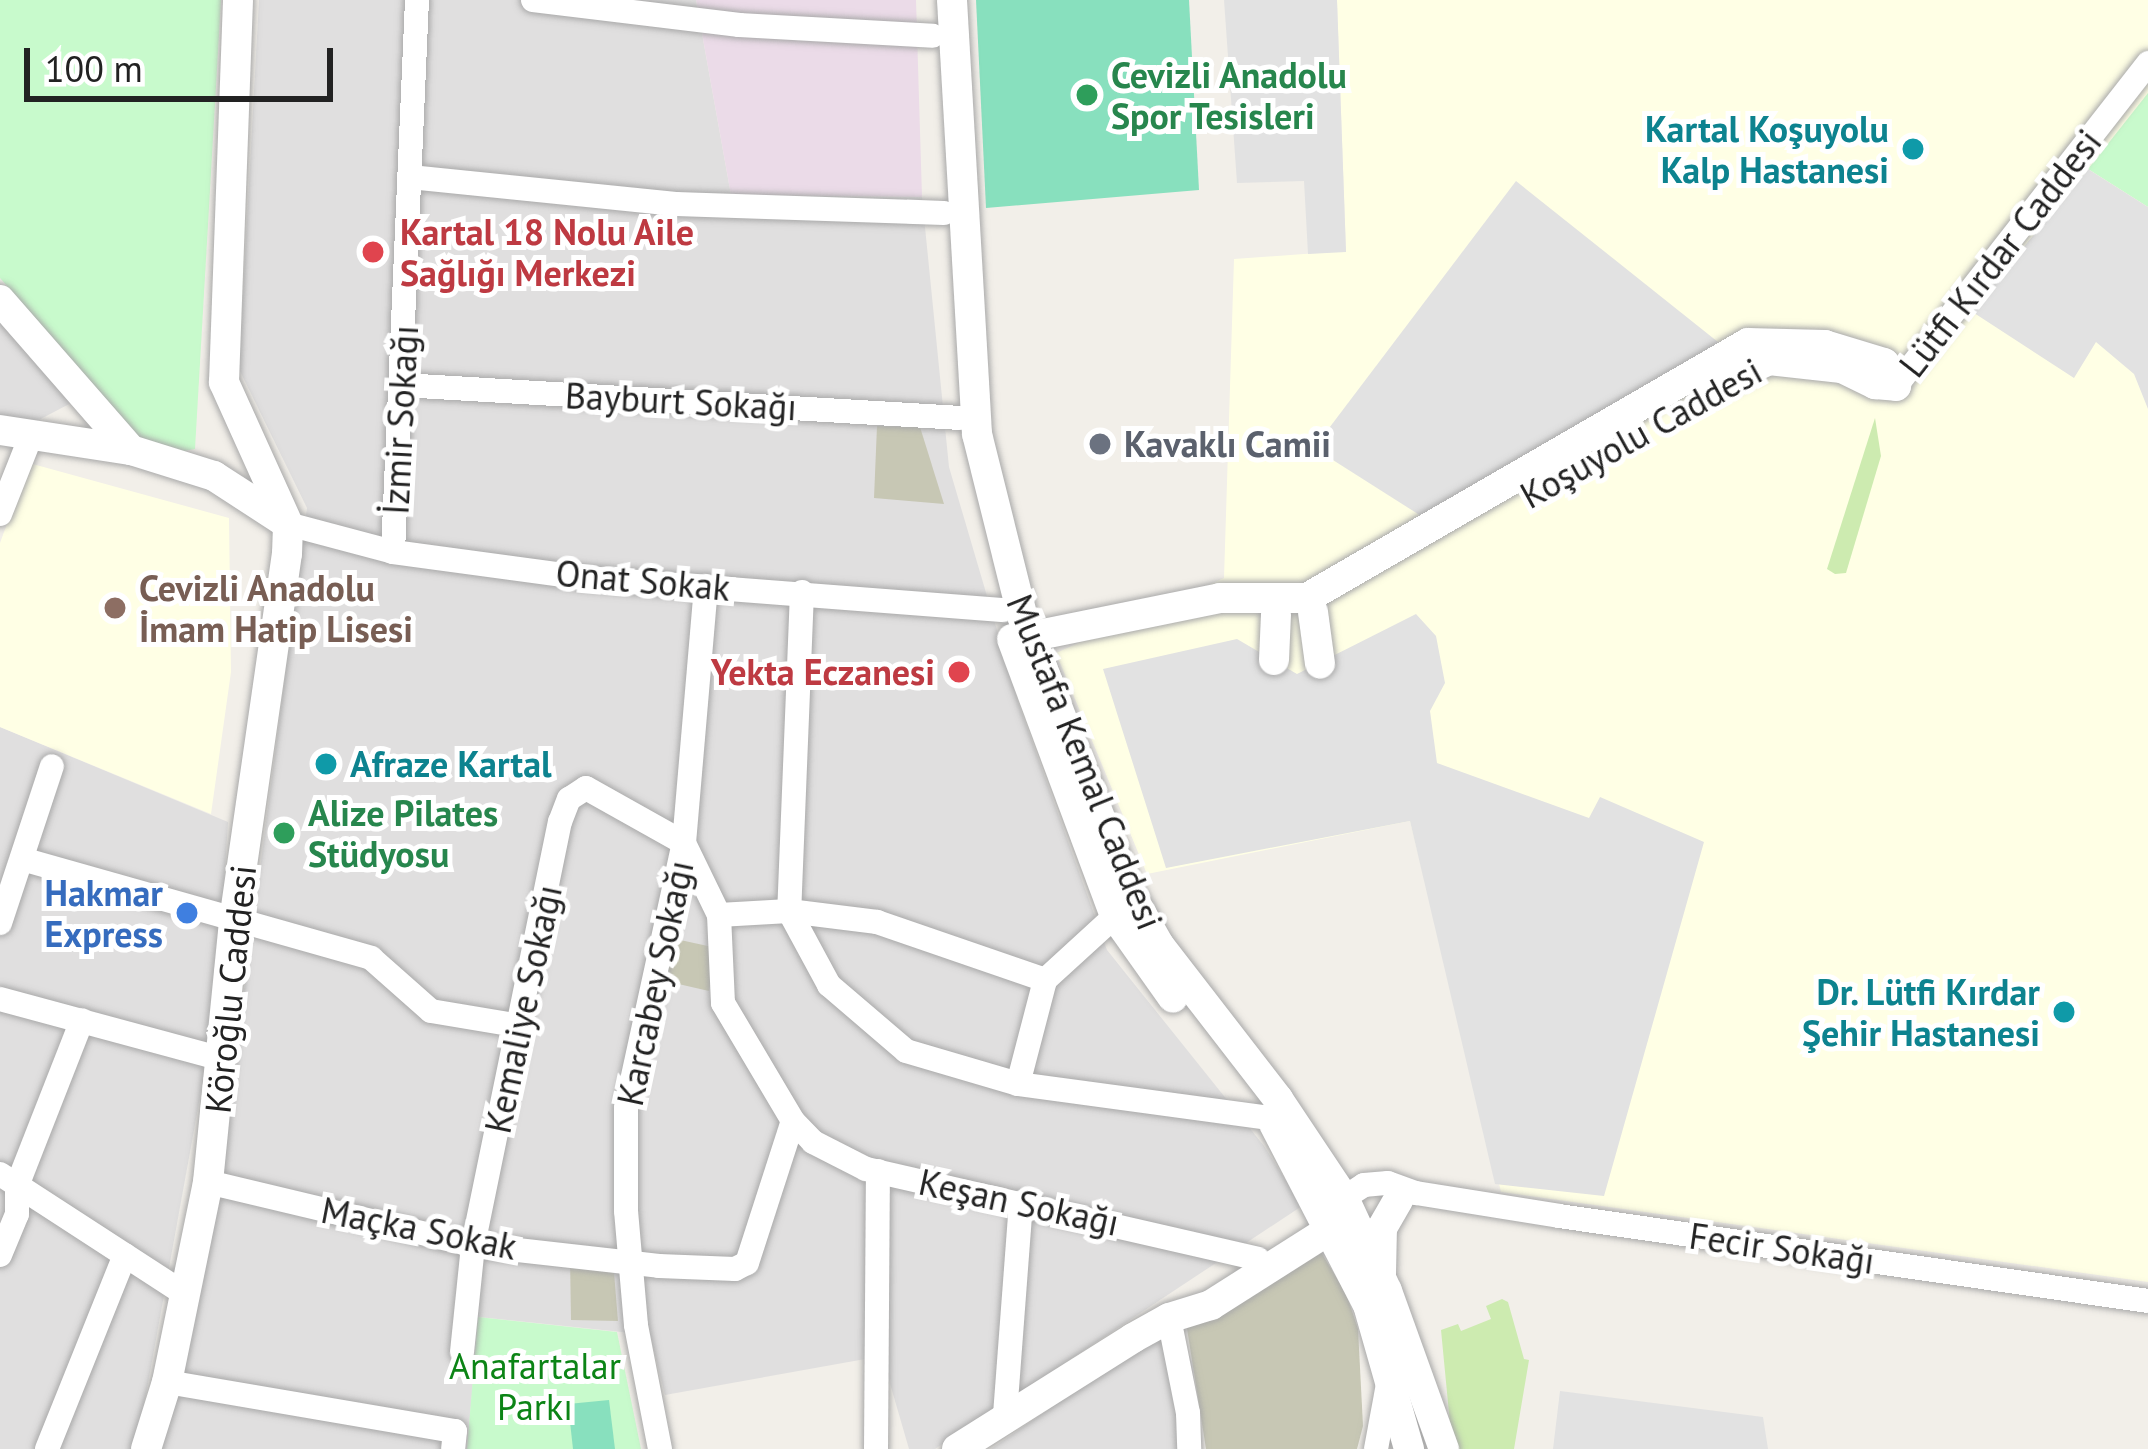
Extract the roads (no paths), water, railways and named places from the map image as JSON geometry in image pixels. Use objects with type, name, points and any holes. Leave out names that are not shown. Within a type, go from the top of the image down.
[{"type":"street","points":[[238,0],[224,382],[288,524]]},
{"type":"street","name":"İzmir Sokağı","points":[[393,552],[417,0]]},
{"type":"street","points":[[533,0],[739,25],[943,35]]},
{"type":"street","name":"Mustafa Kemal Caddesi","points":[[932,0],[943,35],[960,418],[971,496],[1003,610],[1144,920],[1278,1099],[1338,1214],[1409,1449]]},
{"type":"street","name":"Mustafa Kemal Caddesi","points":[[943,35],[952,0]]},
{"type":"street","name":"Lütfi Kırdar Caddesi","points":[[1896,386],[2148,63]]},
{"type":"street","points":[[410,177],[676,204],[954,213]]},
{"type":"street","name":"Mustafa Kemal Caddesi","points":[[954,213],[981,459],[1023,646],[1115,916],[1166,990],[1223,1052],[1381,1280],[1444,1449]]},
{"type":"street","points":[[0,300],[131,449]]},
{"type":"street","name":"Koşuyolu Caddesi","points":[[1023,646],[1220,598],[1307,598],[1748,343],[1825,345],[1884,363],[1896,386]]},
{"type":"street","name":"Koşuyolu Caddesi","points":[[1023,646],[1188,617],[1313,612],[1369,586],[1735,373],[1769,360],[1799,360],[1896,386]]},
{"type":"street","name":"Bayburt Sokağı","points":[[402,385],[960,418]]},
{"type":"street","points":[[0,430],[131,449],[214,476],[288,524]]},
{"type":"street","points":[[0,514],[32,433]]},
{"type":"street","name":"Onat Sokak","points":[[288,524],[393,552],[585,578],[1003,610]]},
{"type":"street","name":"Köroğlu Caddesi","points":[[146,1449],[167,1382],[208,1182],[234,921],[288,524]]},
{"type":"street","name":"Karcabey Sokağı","points":[[660,1449],[636,1325],[626,1108],[684,843],[706,586]]},
{"type":"street","points":[[802,592],[789,911],[829,986],[906,1051],[1018,1084],[1269,1118]]},
{"type":"street","points":[[1313,612],[1320,664]]},
{"type":"street","points":[[1274,661],[1276,614]]},
{"type":"street","points":[[0,923],[52,766]]},
{"type":"street","name":"Kemaliye Sokağı","points":[[462,1352],[473,1245],[569,799],[586,788],[684,843]]},
{"type":"street","points":[[684,843],[719,915],[723,1003],[793,1121]]},
{"type":"street","points":[[22,859],[234,921],[280,928],[371,958],[431,1011],[520,1026]]},
{"type":"street","points":[[719,915],[789,911],[877,922],[1045,980]]},
{"type":"street","points":[[1018,1084],[1045,980],[1115,916]]},
{"type":"street","points":[[0,999],[223,1059]]},
{"type":"street","points":[[0,1255],[16,1214],[9,1180],[82,1020]]},
{"type":"street","name":"Maçka Sokak","points":[[208,1182],[473,1245],[632,1259],[659,1266],[730,1269],[747,1263],[793,1121]]},
{"type":"street","name":"Keşan Sokağı","points":[[793,1121],[833,1154],[878,1172],[1258,1259]]},
{"type":"street","points":[[876,1449],[878,1172]]},
{"type":"street","points":[[9,1180],[185,1294]]},
{"type":"street","points":[[1381,1280],[1382,1228],[1407,1197]]},
{"type":"street","name":"Fecir Sokağı","points":[[1338,1214],[1407,1197],[2148,1301]]},
{"type":"street","points":[[1005,1415],[1021,1202]]},
{"type":"street","points":[[1200,1306],[1205,1293],[1338,1214]]},
{"type":"street","points":[[957,1449],[1005,1415],[1169,1318],[1211,1305],[1338,1214]]},
{"type":"street","points":[[47,1449],[125,1255]]},
{"type":"street","points":[[1169,1318],[1188,1412],[1189,1449]]},
{"type":"street","points":[[167,1382],[454,1431],[453,1449]]},
{"type":"street","points":[[1376,1449],[1388,1384]]},
{"type":"place","name":"Cevizli Anadolu Spor Tesisleri","points":[[1087,95]]},
{"type":"place","name":"Kartal Koşuyolu Kalp Hastanesi","points":[[1913,149]]},
{"type":"place","name":"Kartal 18 Nolu Aile Sağlığı Merkezi","points":[[373,252]]},
{"type":"place","name":"Kavaklı Camii","points":[[1100,444]]},
{"type":"place","name":"Cevizli Anadolu İmam Hatip Lisesi","points":[[115,608]]},
{"type":"place","name":"Yekta Eczanesi","points":[[959,672]]},
{"type":"place","name":"Afraze Kartal","points":[[326,764]]},
{"type":"place","name":"Alize Pilates Stüdyosu","points":[[284,833]]},
{"type":"place","name":"Hakmar Express","points":[[187,913]]},
{"type":"place","name":"Dr. Lütfi Kırdar Şehir Hastanesi","points":[[2064,1012]]},
{"type":"park label","name":"Anafartalar Parkı","points":[[535,1386]]}]
